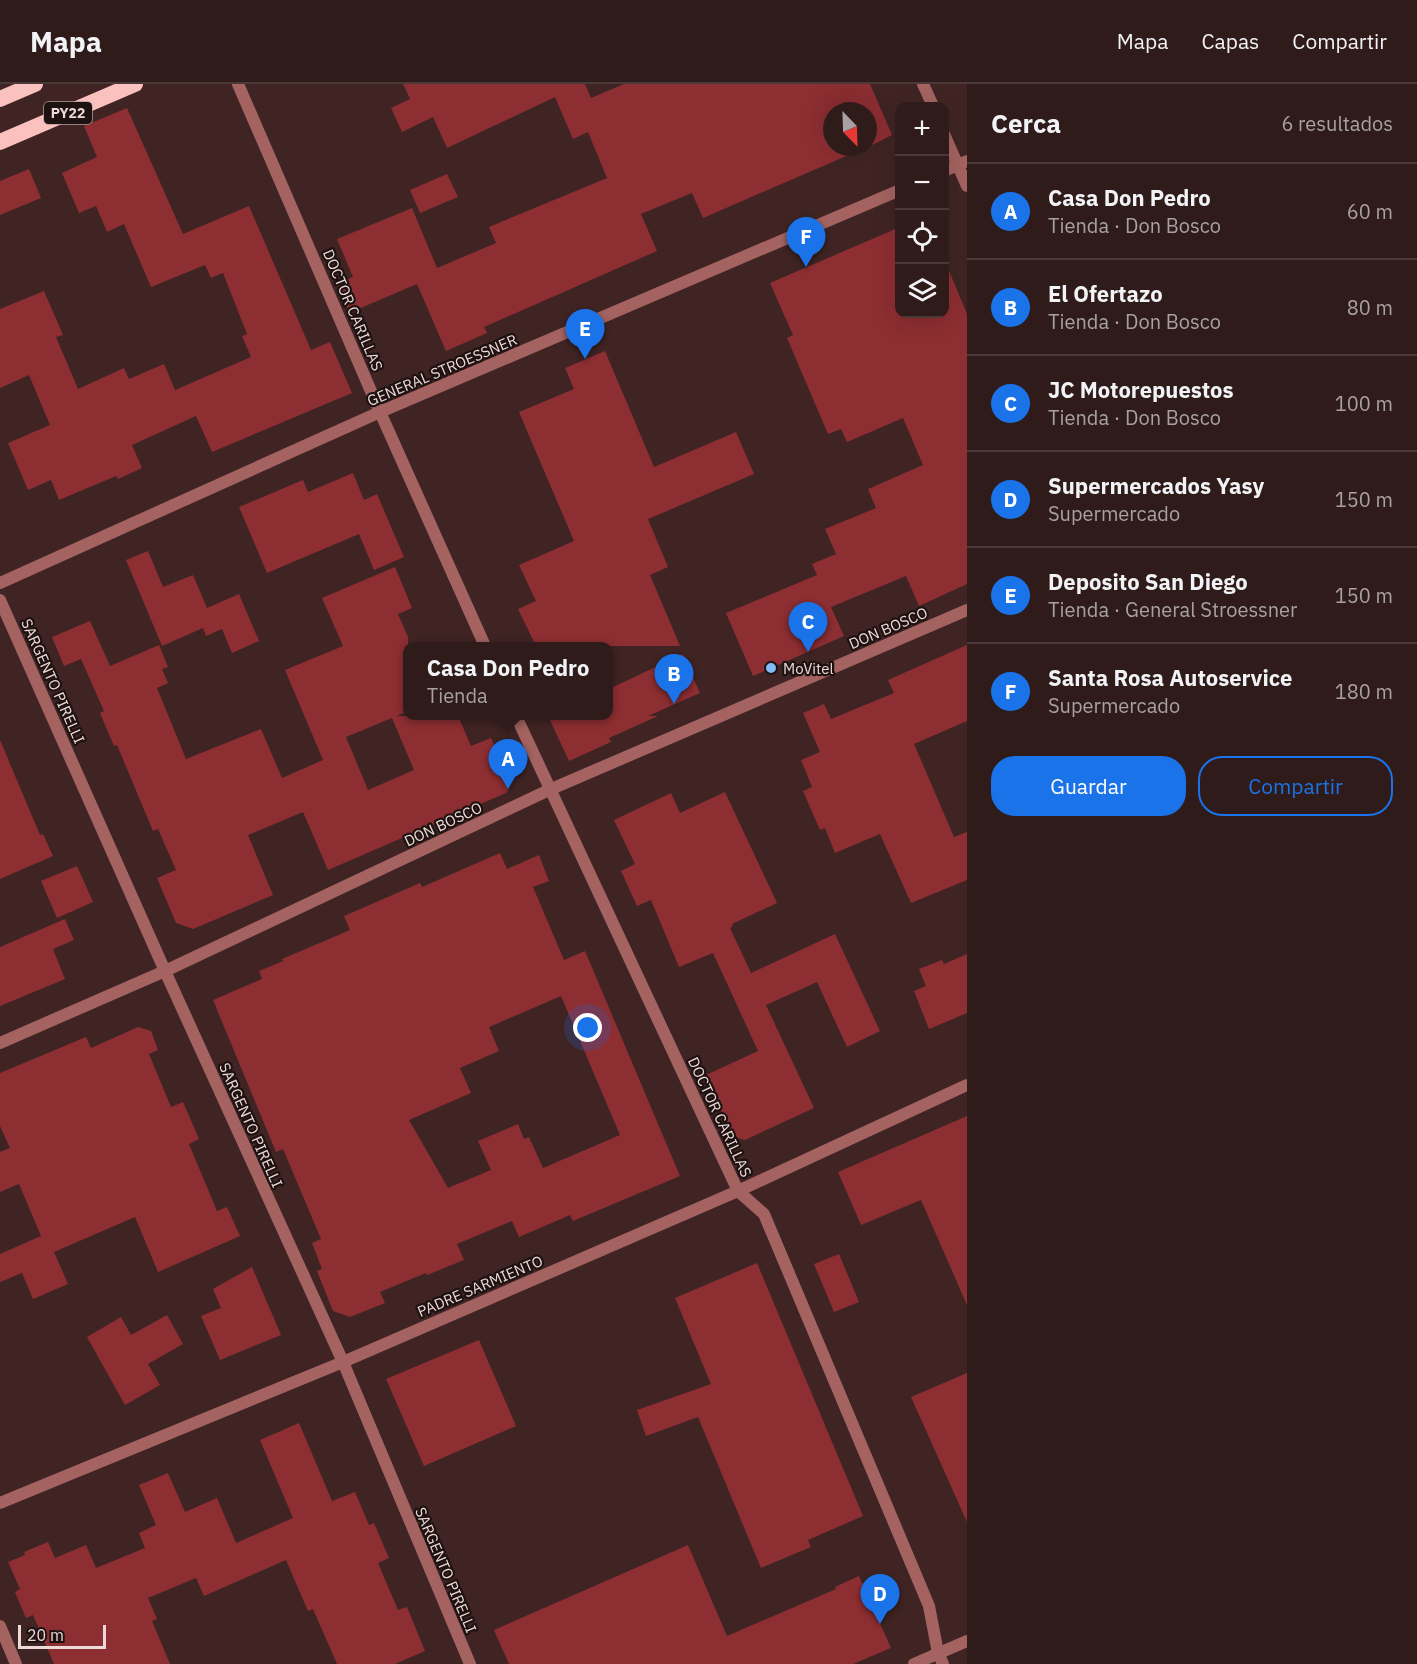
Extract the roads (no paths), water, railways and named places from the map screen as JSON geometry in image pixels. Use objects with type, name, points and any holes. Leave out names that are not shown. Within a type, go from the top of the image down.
[{"type":"highway","name":"PY22","points":[[0,99],[35,84]]},
{"type":"highway","name":"PY22","points":[[0,142],[135,84]]},
{"type":"street","name":"DOCTOR CARILLAS","points":[[238,84],[380,412],[483,642]]},
{"type":"street","points":[[923,84],[931,102]]},
{"type":"street","points":[[949,141],[962,163],[967,186]]},
{"type":"street","name":"GENERAL STROESSNER","points":[[0,583],[380,412],[895,192]]},
{"type":"street","name":"SARGENTO PIRELLI","points":[[0,600],[165,971],[343,1362],[470,1664]]},
{"type":"street","name":"DON BOSCO","points":[[0,1043],[165,971],[549,790],[967,610]]},
{"type":"street","name":"DOCTOR CARILLAS","points":[[518,720],[738,1191],[764,1214],[929,1606],[940,1658]]},
{"type":"street","name":"PADRE SARMIENTO","points":[[0,1503],[343,1362],[738,1191],[967,1085]]},
{"type":"street","points":[[0,1626],[16,1664]]},
{"type":"street","points":[[914,1664],[940,1658],[967,1641]]},
{"type":"place","name":"Santa Rosa Autoservice","points":[[806,267]]},
{"type":"place","name":"Deposito San Diego","points":[[585,359]]},
{"type":"place","name":"JC Motorepuestos","points":[[808,652]]},
{"type":"place","name":"MoVitel","points":[[771,668]]},
{"type":"place","name":"El Ofertazo","points":[[674,704]]},
{"type":"place","name":"Casa Don Pedro","points":[[508,789]]},
{"type":"place","name":"Supermercados Yasy","points":[[880,1624]]}]
